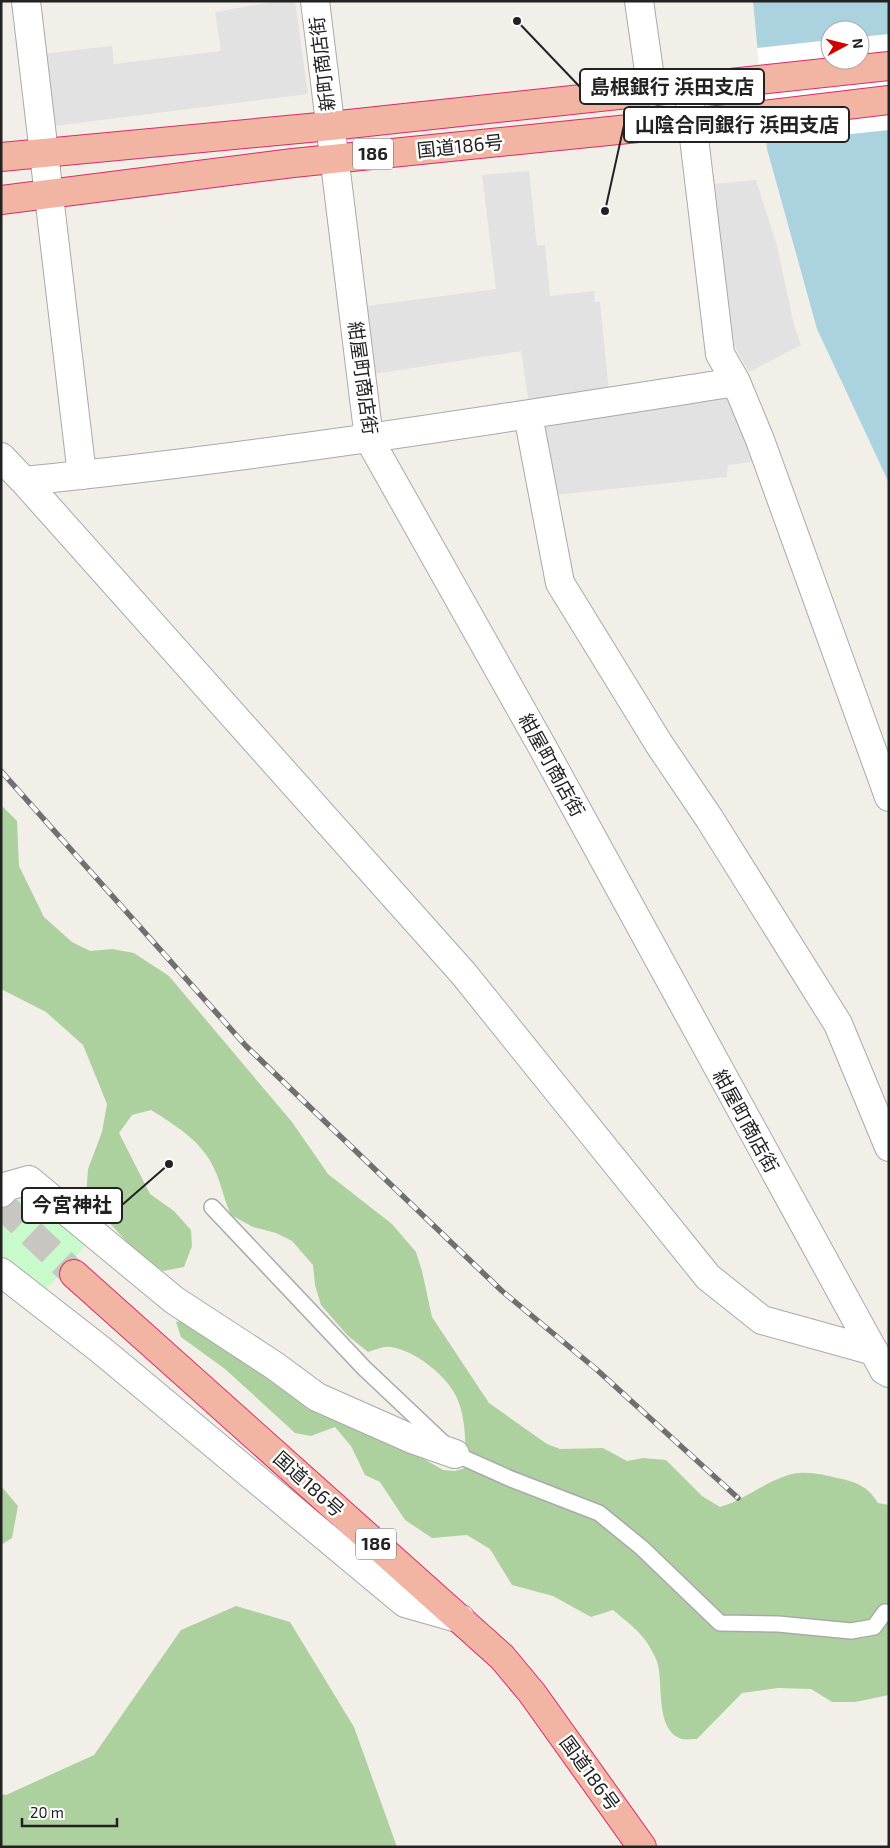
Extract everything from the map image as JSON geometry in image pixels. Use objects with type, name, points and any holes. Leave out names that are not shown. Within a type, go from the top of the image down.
[{"type":"highway","name":"国道186号","points":[[1,157],[330,126],[889,66]]},
{"type":"highway","name":"国道186号","points":[[1,200],[334,159],[746,117],[889,100]]},
{"type":"highway","name":"国道186号","points":[[74,1274],[502,1657],[519,1676],[642,1847]]},
{"type":"street","points":[[26,1],[82,475]]},
{"type":"street","name":"新町商店街","points":[[315,1],[330,126]]},
{"type":"street","points":[[639,1],[652,92]]},
{"type":"street","points":[[688,88],[720,354],[736,382],[760,440],[889,797]]},
{"type":"street","name":"紺屋町商店街","points":[[330,126],[369,439],[543,748],[882,1365]]},
{"type":"street","points":[[24,481],[369,439],[528,416],[736,382]]},
{"type":"street","points":[[528,416],[560,583],[653,736],[714,826],[838,1024],[889,1148]]},
{"type":"street","points":[[1,457],[463,973],[606,1154],[708,1277],[762,1320],[882,1365]]},
{"type":"street","points":[[1,1193],[8,1186],[29,1180],[174,1300],[275,1366],[317,1397],[412,1439],[455,1454]]},
{"type":"street","points":[[1,1272],[101,1350],[405,1603],[461,1619]]},
{"type":"lane","points":[[212,1207],[364,1368],[455,1454],[510,1479],[598,1513],[642,1548],[720,1623],[778,1624],[851,1631],[874,1627],[885,1612]]},
{"type":"green space","points":[[1,805],[17,821],[19,866],[44,917],[72,942],[90,951],[112,949],[134,953],[169,976],[292,1122],[328,1174],[392,1224],[416,1252],[432,1317],[489,1403],[547,1444],[560,1449],[603,1448],[627,1461],[643,1458],[666,1460],[702,1496],[720,1507],[730,1504],[780,1478],[799,1473],[814,1473],[856,1483],[866,1489],[878,1503],[889,1505],[889,1695],[855,1702],[832,1702],[811,1689],[778,1688],[742,1693],[697,1739],[682,1739],[673,1734],[667,1726],[663,1715],[659,1668],[652,1650],[638,1632],[613,1610],[591,1617],[553,1596],[512,1585],[490,1549],[467,1535],[432,1538],[405,1520],[380,1482],[365,1475],[351,1446],[335,1427],[311,1436],[295,1433],[225,1369],[181,1337],[176,1322],[184,1320],[443,1470],[455,1471],[465,1468],[464,1422],[462,1413],[456,1396],[444,1379],[428,1364],[409,1353],[388,1347],[368,1352],[348,1336],[321,1305],[315,1285],[313,1265],[292,1241],[276,1233],[253,1227],[231,1215],[212,1164],[198,1145],[181,1130],[151,1110],[132,1115],[119,1133],[150,1194],[174,1211],[191,1230],[192,1246],[184,1267],[163,1271],[135,1251],[86,1197],[88,1169],[102,1132],[107,1104],[83,1045],[46,1012],[1,989]]},
{"type":"green space","points":[[31,1188],[88,1243],[42,1294],[1,1260],[1,1205]]},
{"type":"green space","points":[[1,1486],[18,1506],[12,1538],[1,1545]]},
{"type":"green space","points":[[236,1606],[290,1622],[354,1727],[397,1847],[1,1847],[1,1794],[6,1795],[94,1755],[181,1630]]},
{"type":"shaded area","points":[[278,1],[295,1],[308,94],[54,126],[42,54],[112,46],[114,64],[221,51],[215,12]]},
{"type":"shaded area","points":[[529,171],[537,246],[545,245],[550,296],[594,291],[595,302],[600,302],[609,391],[529,403],[521,351],[374,374],[367,306],[496,289],[482,175]]},
{"type":"shaded area","points":[[756,180],[777,246],[794,325],[801,345],[749,372],[733,343],[727,313],[714,184]]},
{"type":"shaded area","points":[[737,396],[752,449],[752,462],[728,465],[727,477],[554,495],[545,424]]},
{"type":"water","points":[[753,1],[889,1],[889,483],[817,329],[767,149]]},
{"type":"pier","points":[[889,34],[889,130],[767,143],[757,48],[820,41],[820,70],[870,70],[870,36]]},
{"type":"tunnel","points":[[1,1204],[74,1274]]},
{"type":"railway","points":[[1,771],[246,1046],[502,1291],[596,1369],[738,1498]]},
{"type":"place","name":"島根銀行 浜田支店","points":[[517,21]]},
{"type":"place","name":"山陰合同銀行 浜田支店","points":[[605,211]]},
{"type":"place","name":"今宮神社","points":[[169,1164]]}]
